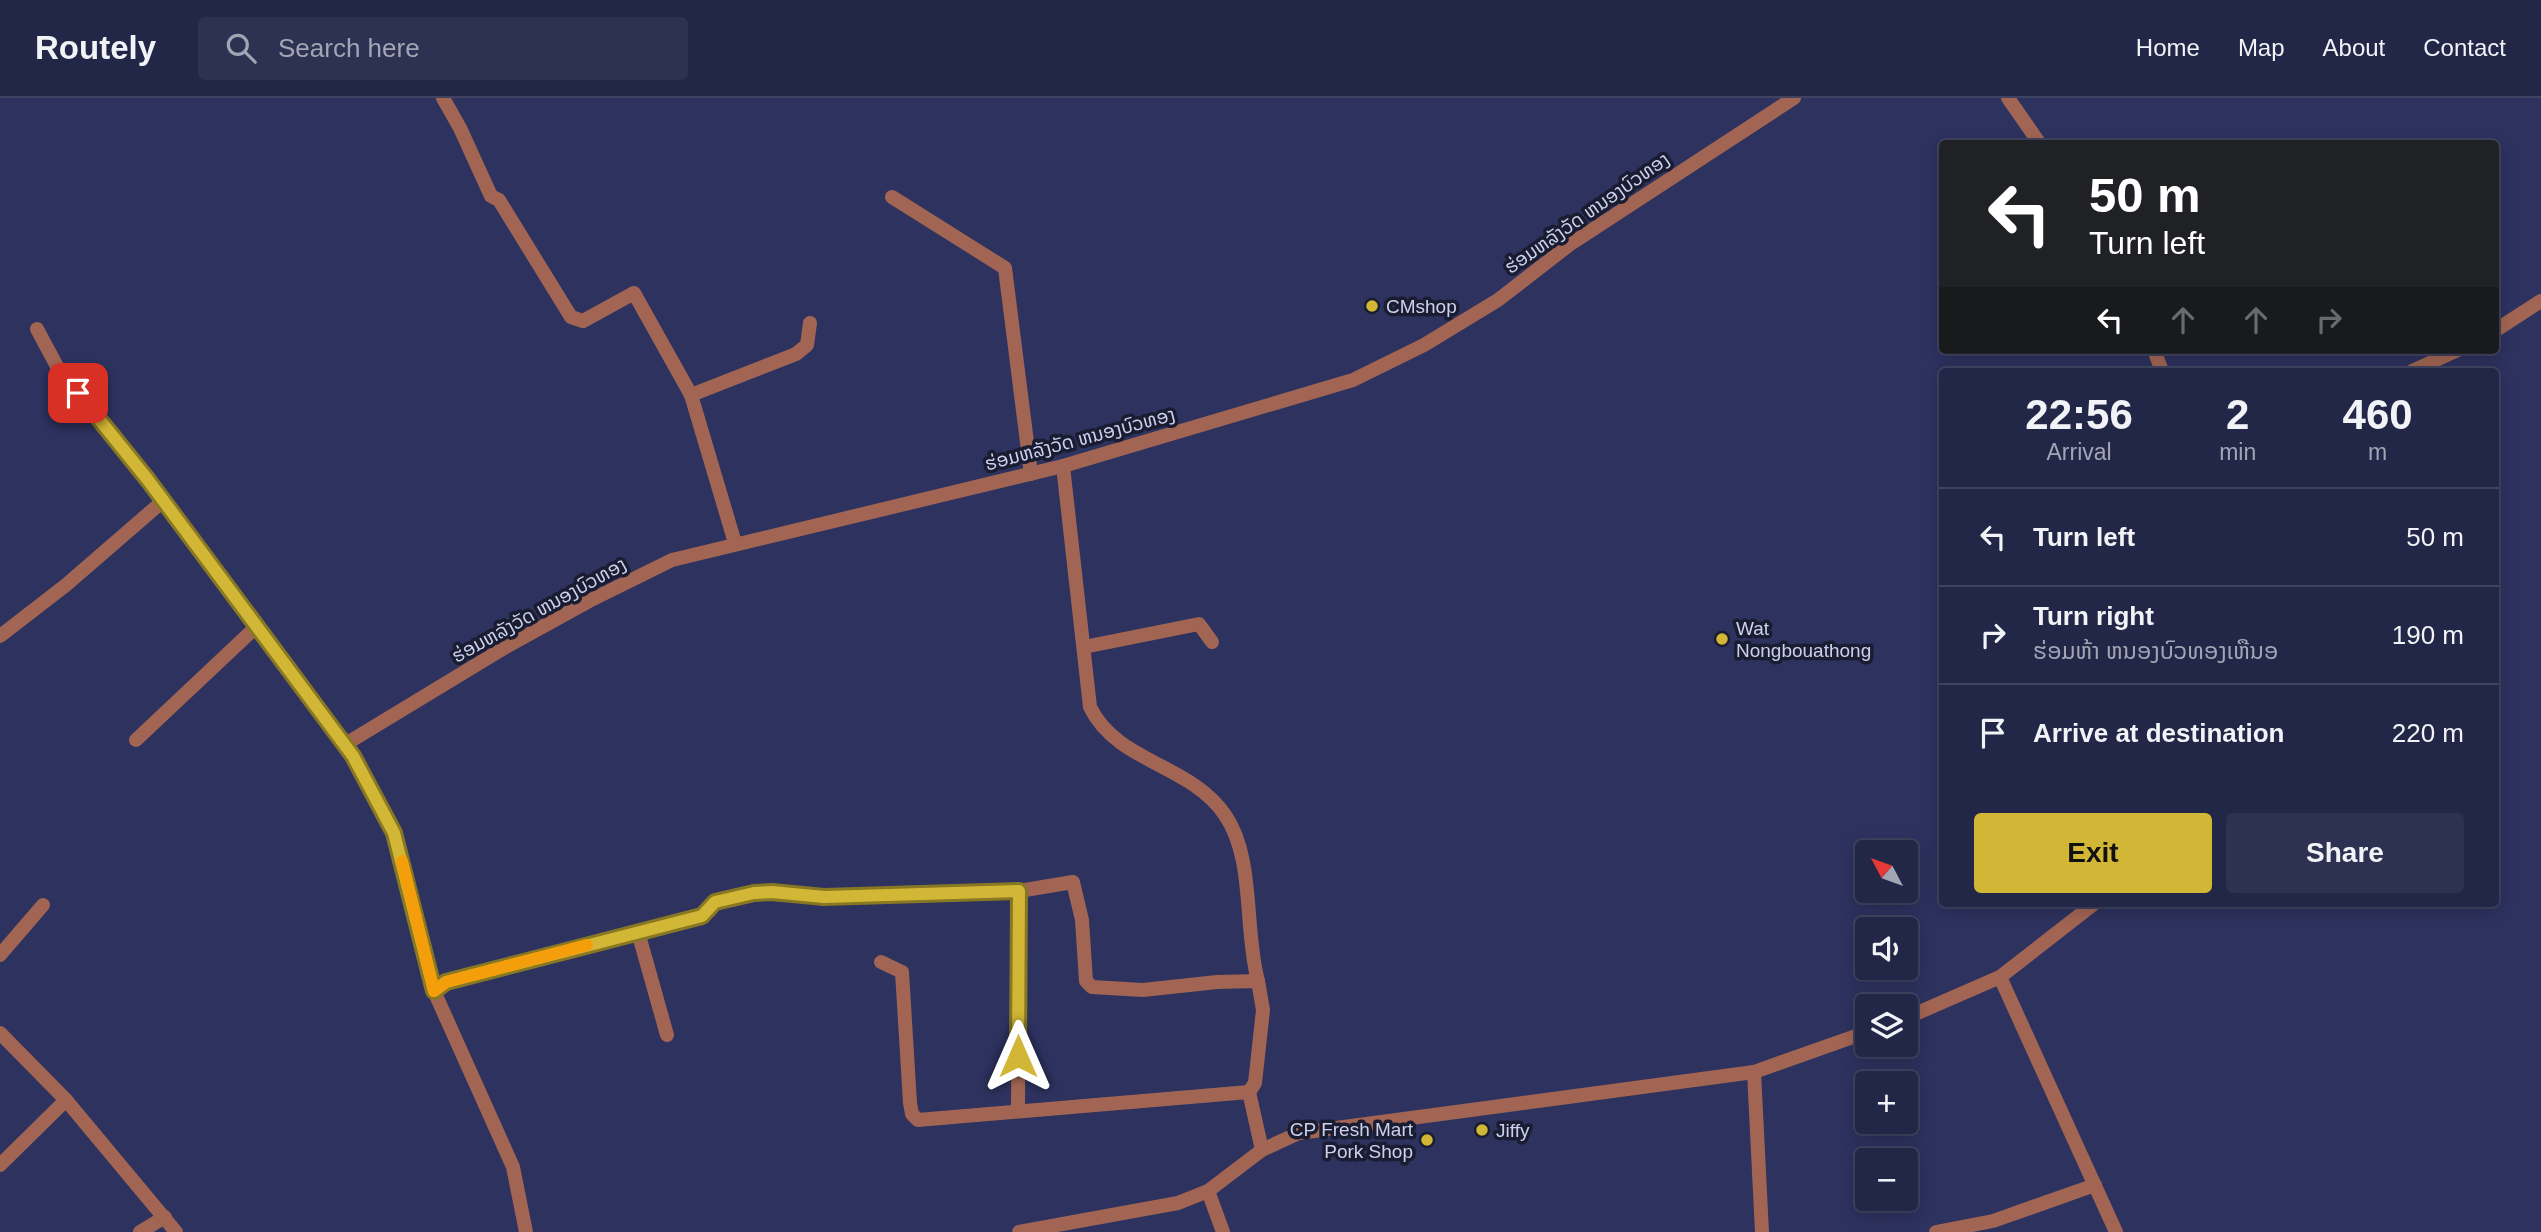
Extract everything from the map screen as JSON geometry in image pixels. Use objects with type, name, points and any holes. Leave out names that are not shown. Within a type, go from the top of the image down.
[{"type":"street","points":[[443,98],[491,196],[499,200],[571,317],[583,321],[634,293],[691,395],[735,543]]},
{"type":"street","name":"ຮ່ອມຫລັງວັດ ຫນອງບົວທອງ","points":[[344,745],[589,601],[672,560],[1063,466],[1353,380],[1424,345],[1498,300],[1569,245],[1794,98]]},
{"type":"street","points":[[2008,98],[2037,140]]},
{"type":"street","points":[[892,197],[1006,268],[1031,474]]},
{"type":"street","points":[[2499,328],[2541,301]]},
{"type":"street","points":[[691,395],[796,354],[807,345],[810,323]]},
{"type":"street","points":[[37,329],[60,372],[163,501],[344,745],[394,833],[434,991],[513,1167],[526,1232]]},
{"type":"street","points":[[2419,368],[2449,354]]},
{"type":"street","points":[[1063,466],[1090,707],[1099,723],[1128,748],[1196,784],[1226,816],[1241,852],[1250,942],[1264,1010],[1255,1083],[1249,1092],[1262,1150]]},
{"type":"street","points":[[0,636],[66,585],[163,501]]},
{"type":"street","points":[[1084,647],[1199,624],[1212,642]]},
{"type":"street","points":[[136,740],[257,626]]},
{"type":"street","points":[[434,991],[446,982],[702,916],[715,902],[754,893],[824,897],[1019,891],[1073,882],[1082,920],[1086,981],[1092,986],[1143,990],[1217,982],[1258,981]]},
{"type":"street","points":[[1018,1111],[1019,891]]},
{"type":"street","points":[[0,955],[43,905]]},
{"type":"street","points":[[1918,1013],[2000,977],[2090,907]]},
{"type":"street","points":[[638,932],[667,1035]]},
{"type":"street","points":[[881,962],[902,972],[912,1114],[918,1120],[1249,1092]]},
{"type":"street","points":[[2000,977],[2116,1232]]},
{"type":"street","points":[[0,1033],[66,1100],[176,1232]]},
{"type":"street","points":[[1019,1232],[1178,1203],[1208,1191],[1262,1150],[1299,1133],[1754,1072],[1855,1036]]},
{"type":"street","points":[[1754,1072],[1762,1232]]},
{"type":"street","points":[[0,1165],[66,1100]]},
{"type":"street","points":[[1936,1232],[1993,1220],[2095,1185]]},
{"type":"street","points":[[1208,1191],[1223,1232]]},
{"type":"street","points":[[140,1232],[165,1217]]},
{"type":"slow traffic","points":[[402,861],[434,991],[446,982],[587,945]]},
{"type":"place","name":"CMshop","points":[[1372,306]]},
{"type":"place","name":"Wat Nongbouathong","points":[[1722,639]]},
{"type":"place","name":"Jiffy","points":[[1482,1130]]},
{"type":"place","name":"CP Fresh Mart Pork Shop","points":[[1427,1140]]},
{"type":"route","points":[[78,393],[148,480],[353,756],[394,833],[434,991],[446,982],[702,916],[715,902],[754,893],[824,897],[1019,891],[1018,1056]]}]
